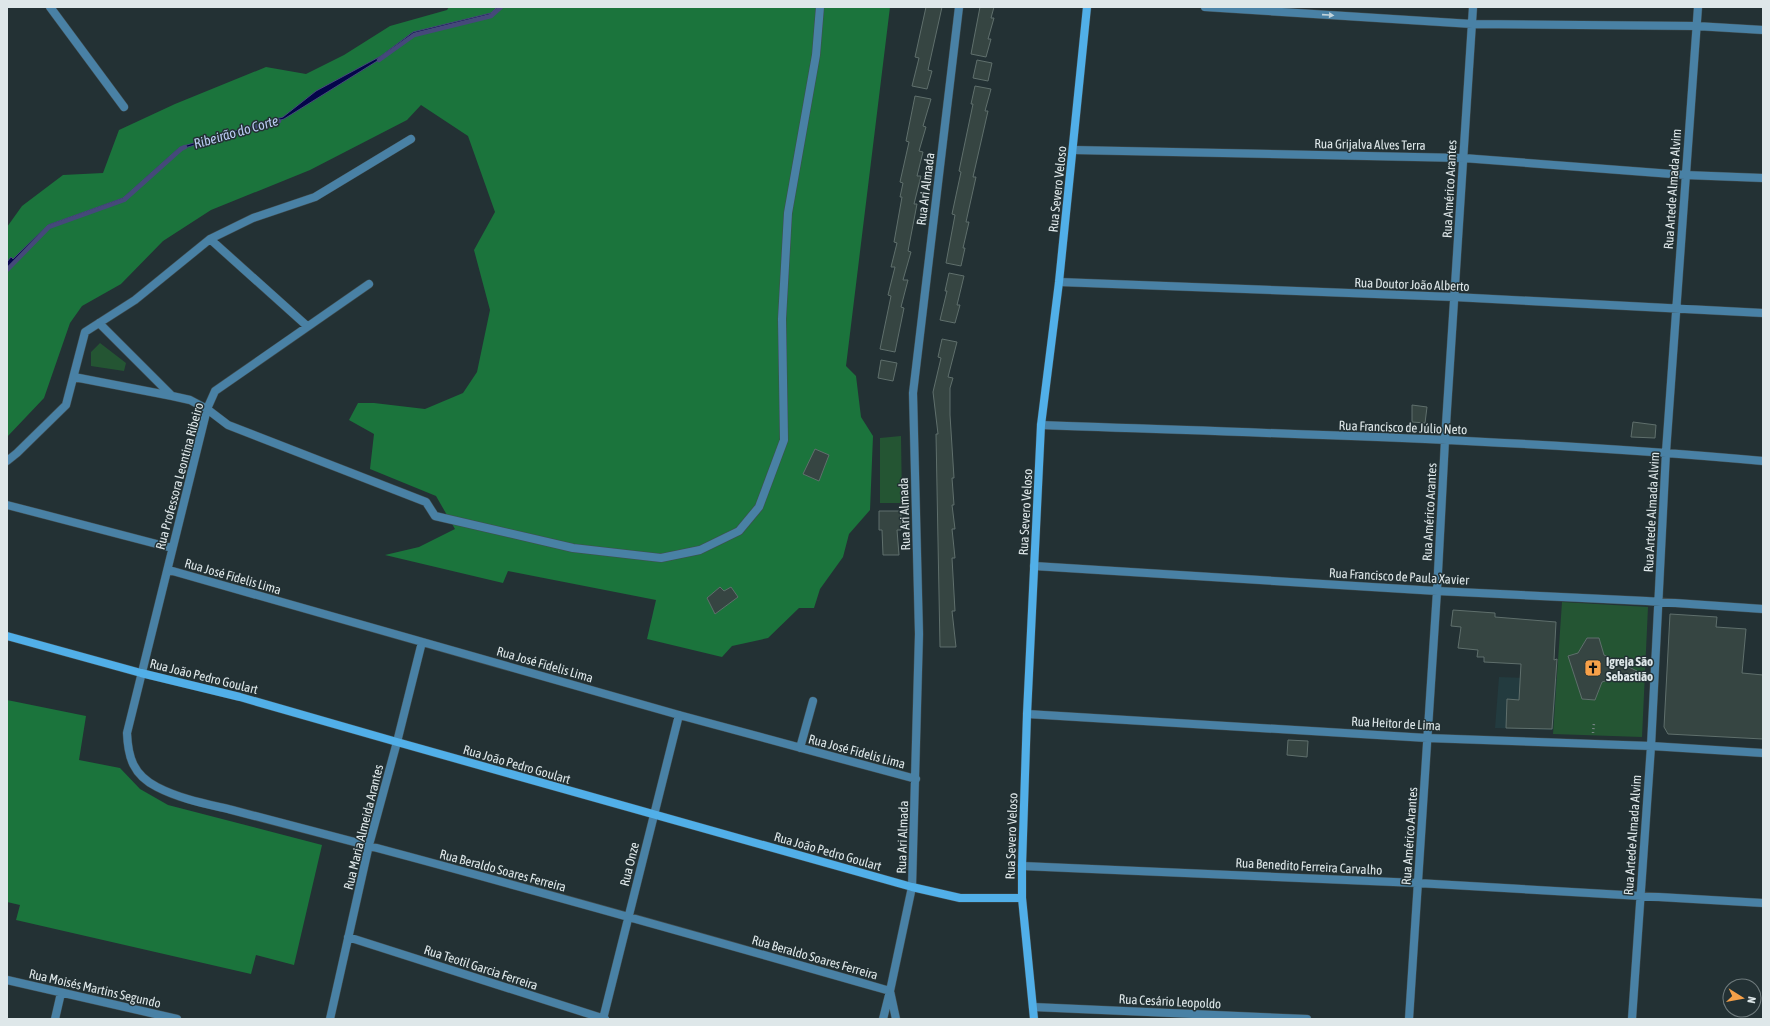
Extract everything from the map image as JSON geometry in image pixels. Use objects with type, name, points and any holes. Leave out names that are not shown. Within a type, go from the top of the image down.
[{"type":"street","points":[[50,7],[124,107]]},
{"type":"street","points":[[74,377],[190,400],[208,409],[228,424],[426,502],[435,516],[458,522],[573,548],[661,558],[700,550],[739,531],[758,507],[784,440],[782,319],[788,213],[816,55],[820,7]]},
{"type":"street","name":"Rua Ari Almada","points":[[882,1019],[890,991],[912,887],[920,634],[913,393],[959,7]]},
{"type":"street","name":"Rua Severo Veloso","points":[[1034,1019],[1022,898],[1022,866],[1027,714],[1041,425],[1059,282],[1087,7]]},
{"type":"street","points":[[1205,7],[1472,24],[1696,26],[1763,30]]},
{"type":"street","name":"Rua Américo Arantes","points":[[1409,1019],[1428,738],[1445,440],[1473,7]]},
{"type":"street","name":"Rua Artede Almada Alvim","points":[[1632,1019],[1651,746],[1675,310],[1698,7]]},
{"type":"street","points":[[7,461],[66,405],[85,332],[135,300],[210,239],[253,218],[315,197],[411,139]]},
{"type":"street","name":"Rua Grijalva Alves Terra","points":[[1073,150],[1463,158],[1685,175],[1763,178]]},
{"type":"street","points":[[210,239],[307,326]]},
{"type":"street","name":"Rua Doutor João Alberto","points":[[1059,282],[1454,297],[1675,310],[1763,313]]},
{"type":"street","name":"Rua Professora Leontina Ribeiro","points":[[128,750],[127,733],[141,673],[208,409],[215,391],[369,284]]},
{"type":"street","points":[[99,322],[172,396]]},
{"type":"street","name":"Rua Francisco de Júlio Neto","points":[[1041,425],[1445,440],[1666,452],[1763,461]]},
{"type":"street","points":[[7,505],[172,548]]},
{"type":"street","name":"Rua Francisco de Paula Xavier","points":[[1034,566],[1437,591],[1659,601],[1763,609]]},
{"type":"street","name":"Rua José Fidelis Lima","points":[[168,570],[679,715],[916,779]]},
{"type":"street","name":"Rua João Pedro Goulart","points":[[7,636],[141,673],[240,696],[397,742],[912,887],[960,898],[1022,898]]},
{"type":"street","name":"Rua Maria Almeida Arantes","points":[[330,1019],[369,845],[422,642]]},
{"type":"street","points":[[800,748],[813,701]]},
{"type":"street","name":"Rua Heitor de Lima","points":[[1027,714],[1428,738],[1651,746],[1763,753]]},
{"type":"street","name":"Rua Onze","points":[[604,1019],[679,715]]},
{"type":"street","name":"Rua Beraldo Soares Ferreira","points":[[128,750],[132,765],[144,779],[156,787],[171,793],[629,916],[890,991]]},
{"type":"street","name":"Rua Benedito Ferreira Carvalho","points":[[1022,866],[1417,883],[1763,903]]},
{"type":"street","name":"Rua Teotil Garcia Ferreira","points":[[348,937],[604,1019]]},
{"type":"street","name":"Rua Moisés Martins Segundo","points":[[7,980],[177,1019]]},
{"type":"street","points":[[890,991],[896,1019]]},
{"type":"street","points":[[54,1019],[61,993]]},
{"type":"street","name":"Rua Cesário Leopoldo","points":[[1033,1007],[1306,1019]]},
{"type":"path","points":[[1593,734],[1594,723]]},
{"type":"shaded area","points":[[1499,677],[1557,679],[1553,730],[1495,728]]},
{"type":"green space","points":[[449,7],[890,7],[846,366],[856,376],[861,417],[873,436],[870,510],[849,534],[843,557],[820,589],[814,608],[799,608],[768,638],[732,646],[722,657],[647,639],[656,600],[508,571],[503,583],[385,555],[419,547],[455,529],[436,496],[370,469],[374,434],[349,420],[358,403],[374,403],[425,409],[463,393],[477,372],[490,310],[474,250],[495,212],[468,136],[421,105],[407,120],[310,170],[211,210],[163,241],[121,284],[82,306],[70,323],[44,398],[7,437],[7,227],[22,206],[63,175],[103,173],[119,130],[175,104],[266,67],[306,74],[344,55],[390,26],[447,10]]},
{"type":"green space","points":[[100,343],[126,363],[124,371],[91,366],[91,352]]},
{"type":"green space","points":[[901,436],[902,503],[880,503],[880,438]]},
{"type":"green space","points":[[1562,602],[1648,607],[1642,737],[1553,734]]},
{"type":"green space","points":[[7,700],[86,716],[79,760],[120,768],[140,789],[168,805],[322,845],[294,965],[256,955],[251,974],[16,920],[20,905],[7,902]]},
{"type":"water","points":[[497,7],[501,7],[491,16],[414,35],[382,58],[284,119],[181,149],[124,200],[49,227],[7,270],[7,262],[11,257],[13,259],[48,225],[123,198],[180,147],[283,117],[316,91],[381,56],[413,32],[491,13]]},
{"type":"building","points":[[926,7],[942,7],[928,70],[932,71],[927,89],[912,86],[919,58],[915,57]]},
{"type":"building","points":[[980,7],[994,7],[991,18],[994,18],[988,39],[991,39],[986,57],[971,54]]},
{"type":"building","points":[[977,60],[992,63],[988,81],[973,78]]},
{"type":"building","points":[[975,86],[991,89],[985,111],[988,111],[973,177],[976,177],[966,222],[969,222],[963,248],[965,248],[961,266],[946,263],[955,215],[952,214],[961,172],[959,171],[973,104],[971,104]]},
{"type":"building","points":[[915,96],[931,99],[923,126],[926,127],[919,151],[923,152],[917,176],[921,176],[914,204],[917,204],[908,251],[911,252],[903,280],[908,280],[901,307],[904,308],[895,352],[880,349],[891,296],[888,295],[895,267],[891,267],[897,243],[894,242],[902,197],[900,197],[903,183],[900,182],[909,142],[906,141]]},
{"type":"building","points":[[949,273],[964,276],[957,305],[960,305],[955,323],[940,320],[947,291],[945,291]]},
{"type":"building","points":[[942,339],[957,342],[948,377],[953,378],[950,388],[950,415],[954,478],[952,478],[954,505],[952,505],[955,529],[952,529],[955,558],[952,558],[955,611],[952,611],[956,647],[940,647],[936,434],[938,434],[933,392],[941,358],[938,357]]},
{"type":"building","points":[[881,360],[897,363],[893,381],[878,378]]},
{"type":"building","points":[[1412,405],[1427,407],[1425,423],[1412,422]]},
{"type":"building","points":[[1633,422],[1656,425],[1655,438],[1631,437]]},
{"type":"building","points":[[815,449],[829,455],[819,481],[803,474]]},
{"type":"building","points":[[879,511],[901,511],[901,530],[897,530],[899,555],[883,555],[882,530],[879,530]]},
{"type":"building","points":[[720,587],[724,591],[731,587],[738,597],[715,614],[707,598]]},
{"type":"building","points":[[1453,610],[1495,613],[1495,617],[1556,622],[1554,660],[1557,659],[1552,729],[1506,728],[1507,699],[1519,700],[1521,664],[1484,662],[1484,657],[1477,657],[1478,650],[1458,648],[1461,627],[1451,626]]},
{"type":"building","points":[[1670,614],[1717,617],[1716,627],[1746,629],[1742,673],[1763,675],[1763,739],[1668,734],[1664,727]]},
{"type":"building","name":"Igreja São Sebastião","points":[[1587,638],[1599,638],[1604,655],[1637,671],[1602,682],[1595,700],[1582,699],[1568,656],[1578,653]]},
{"type":"building","points":[[1288,740],[1308,741],[1307,757],[1287,755]]},
{"type":"waterway","name":"Ribeirão do Corte","points":[[379,60],[414,35],[491,16],[501,7]]},
{"type":"waterway","name":"Ribeirão do Corte","points":[[240,132],[279,121]]},
{"type":"waterway","name":"Ribeirão do Corte","points":[[196,144],[231,134]]},
{"type":"waterway","name":"Ribeirão do Corte","points":[[7,270],[49,227],[124,200],[185,147]]},
{"type":"place","name":"Igreja São Sebastião","points":[[1593,668]]}]
